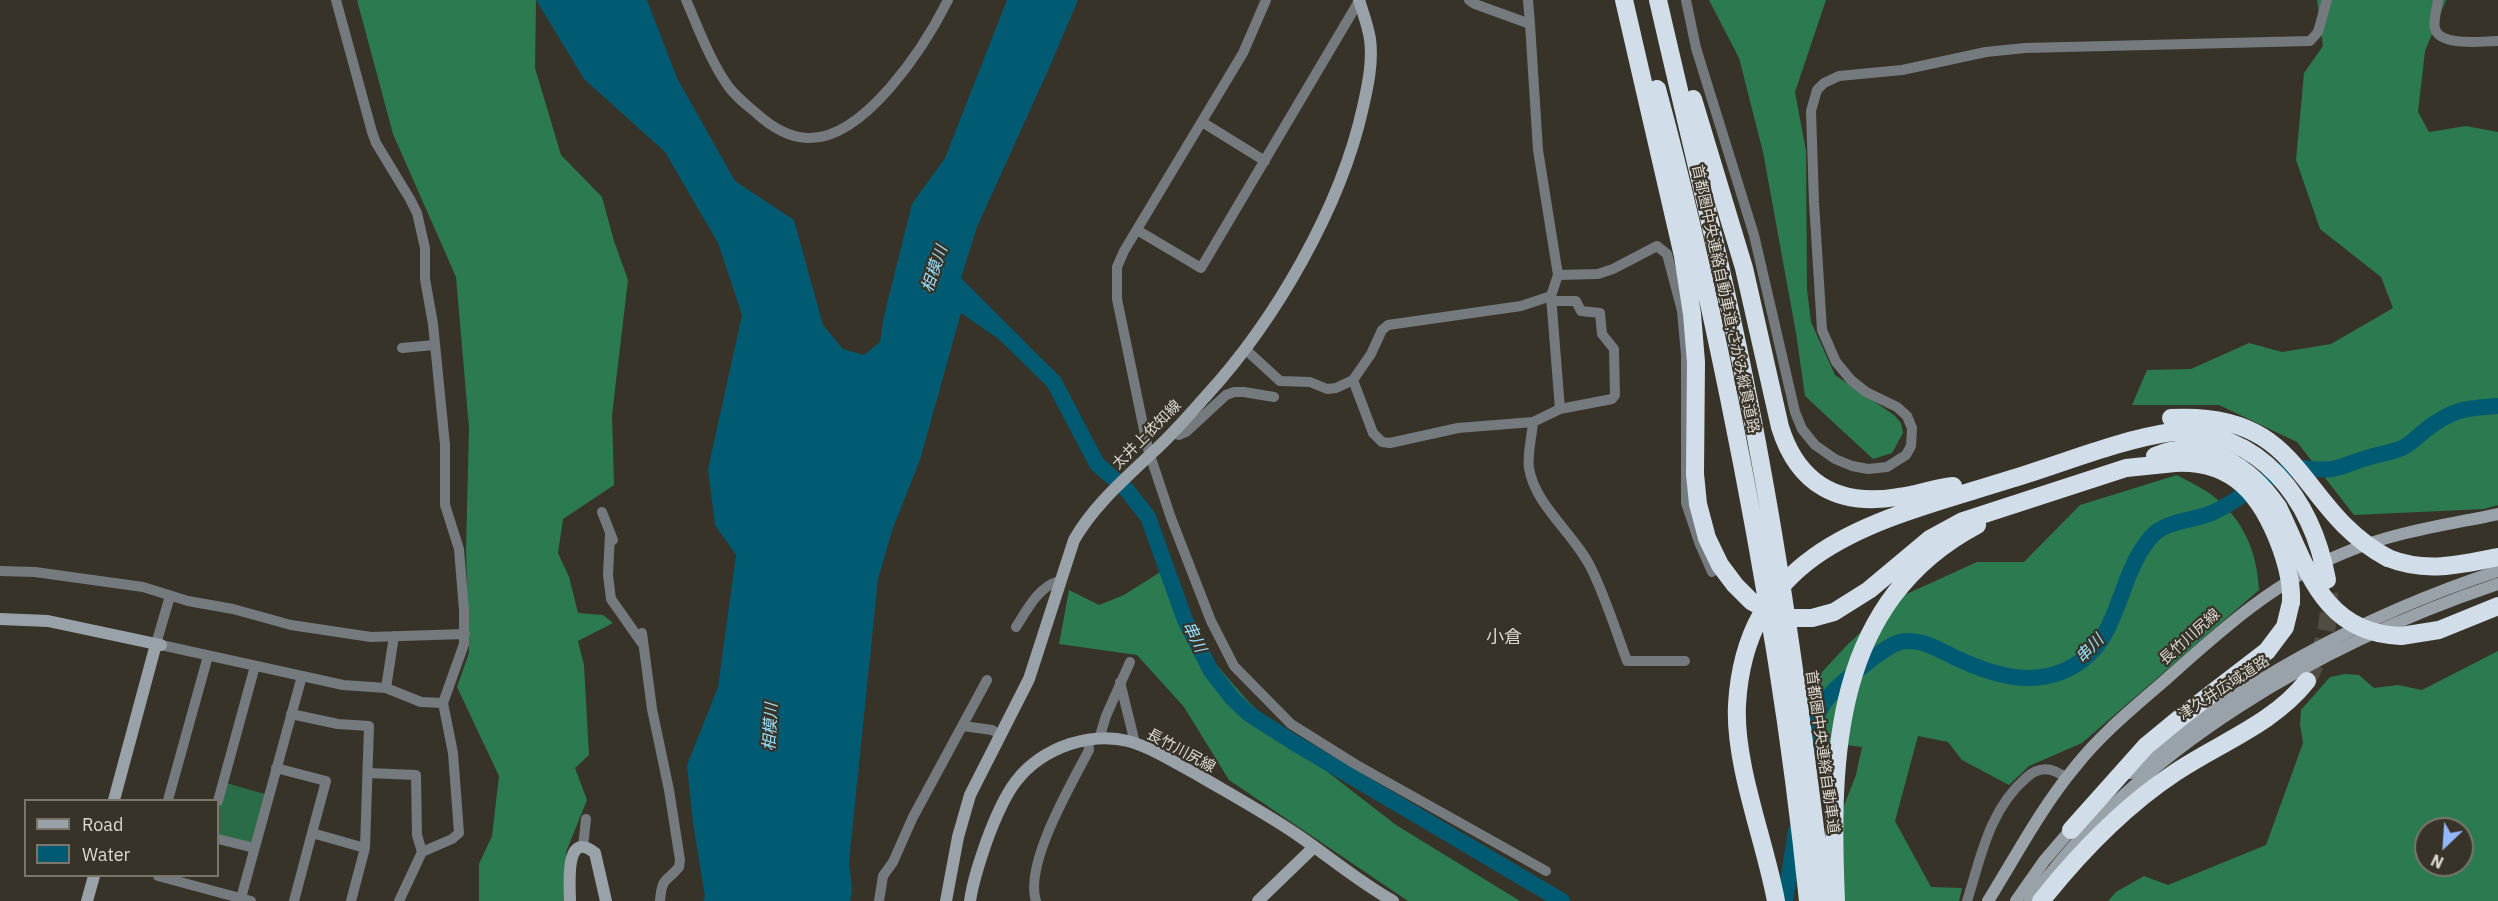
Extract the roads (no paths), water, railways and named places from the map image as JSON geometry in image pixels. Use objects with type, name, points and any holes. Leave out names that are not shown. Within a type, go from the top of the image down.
[{"type":"highway","points":[[1624,0],[1687,278],[1695,343],[1696,489],[1703,525],[1713,551],[1729,578],[1751,601],[1773,613],[1792,618],[1812,618],[1834,612],[1861,596],[1912,552],[1948,528],[2126,468],[2174,457],[2214,454],[2244,469],[2258,481],[2278,507],[2309,576],[2328,604],[2341,616],[2367,631],[2401,636],[2439,630],[2498,606]]},
{"type":"highway","name":"首都圏中央連絡自動車道;さがみ縦貫道路","points":[[1633,0],[1662,105],[1711,313],[1776,608]]},
{"type":"highway","name":"首都圏中央連絡自動車道;さがみ縦貫道路","points":[[1658,0],[1730,312],[1758,447],[1776,608]]},
{"type":"highway","points":[[1663,0],[1744,268],[1780,427],[1798,466],[1811,478],[1838,495],[1861,500],[1898,497],[1947,487],[2009,480]]},
{"type":"highway","points":[[2172,425],[2199,417],[2218,419],[2242,426],[2263,436],[2293,462],[2345,528],[2364,545],[2388,558],[2415,566],[2436,568],[2498,557]]},
{"type":"highway","points":[[1776,901],[1741,756],[1737,700],[1743,664],[1755,631],[1775,596],[1803,565],[1830,545],[1873,523],[2103,450],[2154,423],[2172,425],[2224,438],[2245,448],[2272,468],[2292,494],[2310,526],[2327,580]]},
{"type":"highway","points":[[2071,830],[2146,746],[2267,651],[2285,627],[2291,602],[2290,579],[2273,528],[2255,497],[2239,481],[2212,467],[2174,457]]},
{"type":"highway","points":[[1836,901],[1837,758],[1841,721],[1848,689],[1865,641],[1881,611],[1901,585],[1930,556],[1968,530],[2024,501]]},
{"type":"highway","points":[[1776,608],[1808,901]]},
{"type":"highway","name":"首都圏中央連絡自動車道","points":[[1776,608],[1809,776],[1824,901]]},
{"type":"highway","points":[[2041,901],[2097,836],[2129,807],[2177,771],[2265,720],[2295,696],[2307,681]]},
{"type":"main road","name":"太井上依知線","points":[[946,901],[958,837],[970,795],[1029,679],[1059,581],[1082,525],[1107,495],[1148,457],[1208,395],[1245,349],[1301,263],[1347,162],[1369,83],[1370,41],[1359,1]]},
{"type":"main road","name":"長竹川尻線","points":[[1988,901],[2066,778],[2093,746],[2235,618],[2273,590],[2328,559],[2373,542],[2415,530],[2498,513]]},
{"type":"main road","name":"津久井広域道路","points":[[2016,901],[2044,861],[2071,830],[2117,784],[2165,745],[2271,674],[2345,633],[2441,591],[2498,571]]},
{"type":"main road","name":"津久井広域道路","points":[[2030,901],[2066,854],[2110,807],[2142,779],[2209,729],[2288,679],[2354,644],[2411,617],[2498,584]]},
{"type":"main road","points":[[0,619],[48,621],[159,644],[115,799]]},
{"type":"main road","name":"長竹川尻線","points":[[970,901],[978,867],[995,818],[1011,786],[1026,769],[1046,755],[1094,739],[1117,739],[1135,743],[1162,755],[1207,780],[1314,847],[1355,878],[1393,901]]},
{"type":"main road","points":[[570,901],[569,861],[577,850],[583,847],[590,848],[595,853],[606,901]]},
{"type":"main road","points":[[1258,901],[1314,847]]},
{"type":"main road","points":[[87,901],[94,877]]},
{"type":"street","points":[[336,0],[376,143],[417,213],[425,248],[425,279],[433,324],[445,445],[445,505],[459,549],[465,634],[464,644],[443,702],[453,753],[459,833],[452,839],[422,852],[399,901]]},
{"type":"street","points":[[686,0],[708,48],[732,90],[767,123],[782,132],[812,138],[841,131],[872,106],[904,72],[948,0]]},
{"type":"street","points":[[1266,0],[1243,53],[1117,267],[1117,299],[1148,457],[1211,621],[1233,666],[1254,688],[1291,724],[1308,735],[1355,764],[1546,871]]},
{"type":"street","points":[[1469,0],[1530,24]]},
{"type":"street","points":[[1528,0],[1538,150],[1558,275],[1551,299],[1560,409]]},
{"type":"street","points":[[1686,0],[1689,21],[1754,235],[1795,412],[1802,429],[1826,454],[1844,463],[1868,469],[1887,466],[1906,454],[1911,446],[1912,428],[1902,411],[1866,392],[1851,380],[1836,362],[1824,336],[1820,316],[1811,111],[1817,90],[1824,83],[1839,76],[1902,70],[1996,51],[2025,48],[2310,41],[2318,32],[2327,0]]},
{"type":"street","points":[[2438,0],[2434,23],[2436,32],[2442,37],[2450,41],[2498,41]]},
{"type":"street","points":[[1137,230],[1202,268],[1359,1]]},
{"type":"street","points":[[1202,122],[1264,161]]},
{"type":"street","points":[[1558,275],[1598,274],[1613,269],[1657,246],[1667,254],[1682,311],[1686,355],[1686,503],[1698,542],[1712,572]]},
{"type":"street","points":[[1245,349],[1280,381],[1310,382],[1327,389],[1336,388],[1353,380],[1371,354],[1382,330],[1388,325],[1521,306],[1551,299],[1576,301],[1581,311],[1600,313],[1602,334],[1614,349],[1615,395],[1612,399],[1560,409],[1533,422],[1458,428],[1390,443],[1382,442],[1373,433],[1353,380]]},
{"type":"street","points":[[402,348],[434,345]]},
{"type":"street","points":[[1172,433],[1179,435],[1186,432],[1219,399],[1234,392],[1274,397]]},
{"type":"street","points":[[1533,422],[1528,466],[1532,480],[1539,496],[1573,539],[1593,571],[1627,661],[1686,661]]},
{"type":"street","points":[[602,512],[615,546]]},
{"type":"street","points":[[610,534],[608,575],[610,599],[645,648]]},
{"type":"street","points":[[0,571],[35,572],[143,587],[170,596],[233,609],[291,626],[371,637],[465,634]]},
{"type":"street","points":[[1016,627],[1037,595],[1053,582],[1059,581]]},
{"type":"street","points":[[170,596],[159,644],[342,685],[386,688],[421,702],[443,702]]},
{"type":"street","points":[[642,633],[652,709],[669,790],[680,860],[679,867],[662,884],[660,901]]},
{"type":"street","points":[[386,688],[394,636]]},
{"type":"street","points":[[169,799],[208,656]]},
{"type":"street","points":[[1036,901],[1033,884],[1051,825],[1130,662]]},
{"type":"street","points":[[219,799],[255,666]]},
{"type":"street","points":[[162,877],[246,900],[254,848],[302,676]]},
{"type":"street","points":[[879,901],[882,876],[893,862],[913,817],[987,680]]},
{"type":"street","points":[[1120,682],[1135,743]]},
{"type":"street","points":[[291,714],[338,724],[369,726],[365,848],[351,901]]},
{"type":"street","points":[[963,726],[992,730],[1000,735]]},
{"type":"street","points":[[276,768],[326,781],[294,901]]},
{"type":"street","points":[[1967,901],[1993,819],[2013,789],[2042,768],[2057,771],[2066,778]]},
{"type":"street","points":[[368,773],[416,775],[417,835],[422,852]]},
{"type":"street","points":[[583,847],[586,819]]},
{"type":"street","points":[[312,833],[365,848]]},
{"type":"street","points":[[219,839],[254,848]]},
{"type":"water","name":"相模川","points":[[536,0],[647,0],[677,78],[735,181],[794,220],[823,325],[843,349],[864,355],[880,342],[884,316],[912,204],[945,158],[1007,0],[1078,0],[977,227],[961,278],[1025,342],[1016,351],[961,313],[920,460],[893,528],[878,579],[849,862],[852,890],[850,901],[703,901],[705,897],[693,823],[687,765],[718,687],[736,555],[715,525],[708,469],[742,315],[718,243],[665,152],[584,79]]},
{"type":"waterway","name":"串川","points":[[1003,332],[1054,382],[1097,464],[1126,489],[1148,517],[1185,620],[1211,671],[1232,698],[1249,714],[1293,742],[1562,901]]},
{"type":"waterway","name":"串川","points":[[1807,750],[1819,712],[1830,696],[1859,669],[1895,644],[1915,641],[1994,673],[2007,676],[2034,678],[2061,672],[2081,661],[2096,647],[2107,630],[2139,554],[2156,532],[2178,522],[2219,510],[2283,471],[2295,468],[2320,470],[2341,467],[2405,446],[2436,422],[2452,413],[2498,406]]},
{"type":"waterway","name":"串川","points":[[1785,901],[1796,831]]},
{"type":"tunnel","points":[[2307,681],[2324,639],[2329,593]]},
{"type":"district","name":"小倉","points":[[1504,638]]}]
